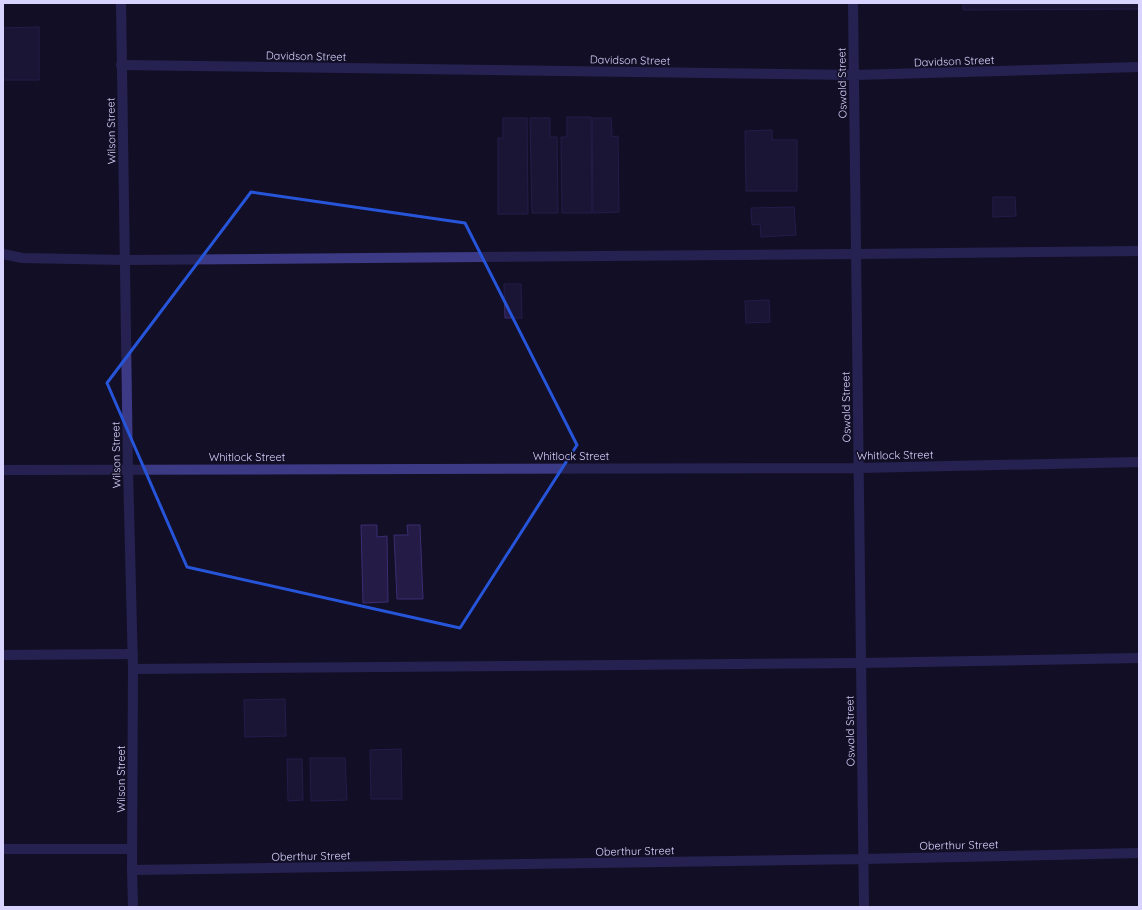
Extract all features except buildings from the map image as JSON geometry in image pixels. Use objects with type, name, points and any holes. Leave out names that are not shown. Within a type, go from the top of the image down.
[{"type":"street","name":"Wilson Street","points":[[121,3],[128,469],[134,669],[132,849],[133,907]]},
{"type":"street","name":"Oswald Street","points":[[853,3],[864,907]]},
{"type":"street","name":"Davidson Street","points":[[122,65],[854,75],[1139,67]]},
{"type":"street","points":[[3,254],[22,258],[125,260],[1139,251]]},
{"type":"street","name":"Whitlock Street","points":[[3,470],[859,468],[1139,462]]},
{"type":"street","points":[[3,655],[133,654]]},
{"type":"street","points":[[134,669],[861,663],[1139,658]]},
{"type":"street","points":[[3,849],[132,849]]},
{"type":"street","name":"Oberthur Street","points":[[132,870],[864,860],[1139,853]]},
{"type":"highlighted area","points":[[251,192],[465,223],[577,445],[460,628],[187,567],[107,383]]}]
